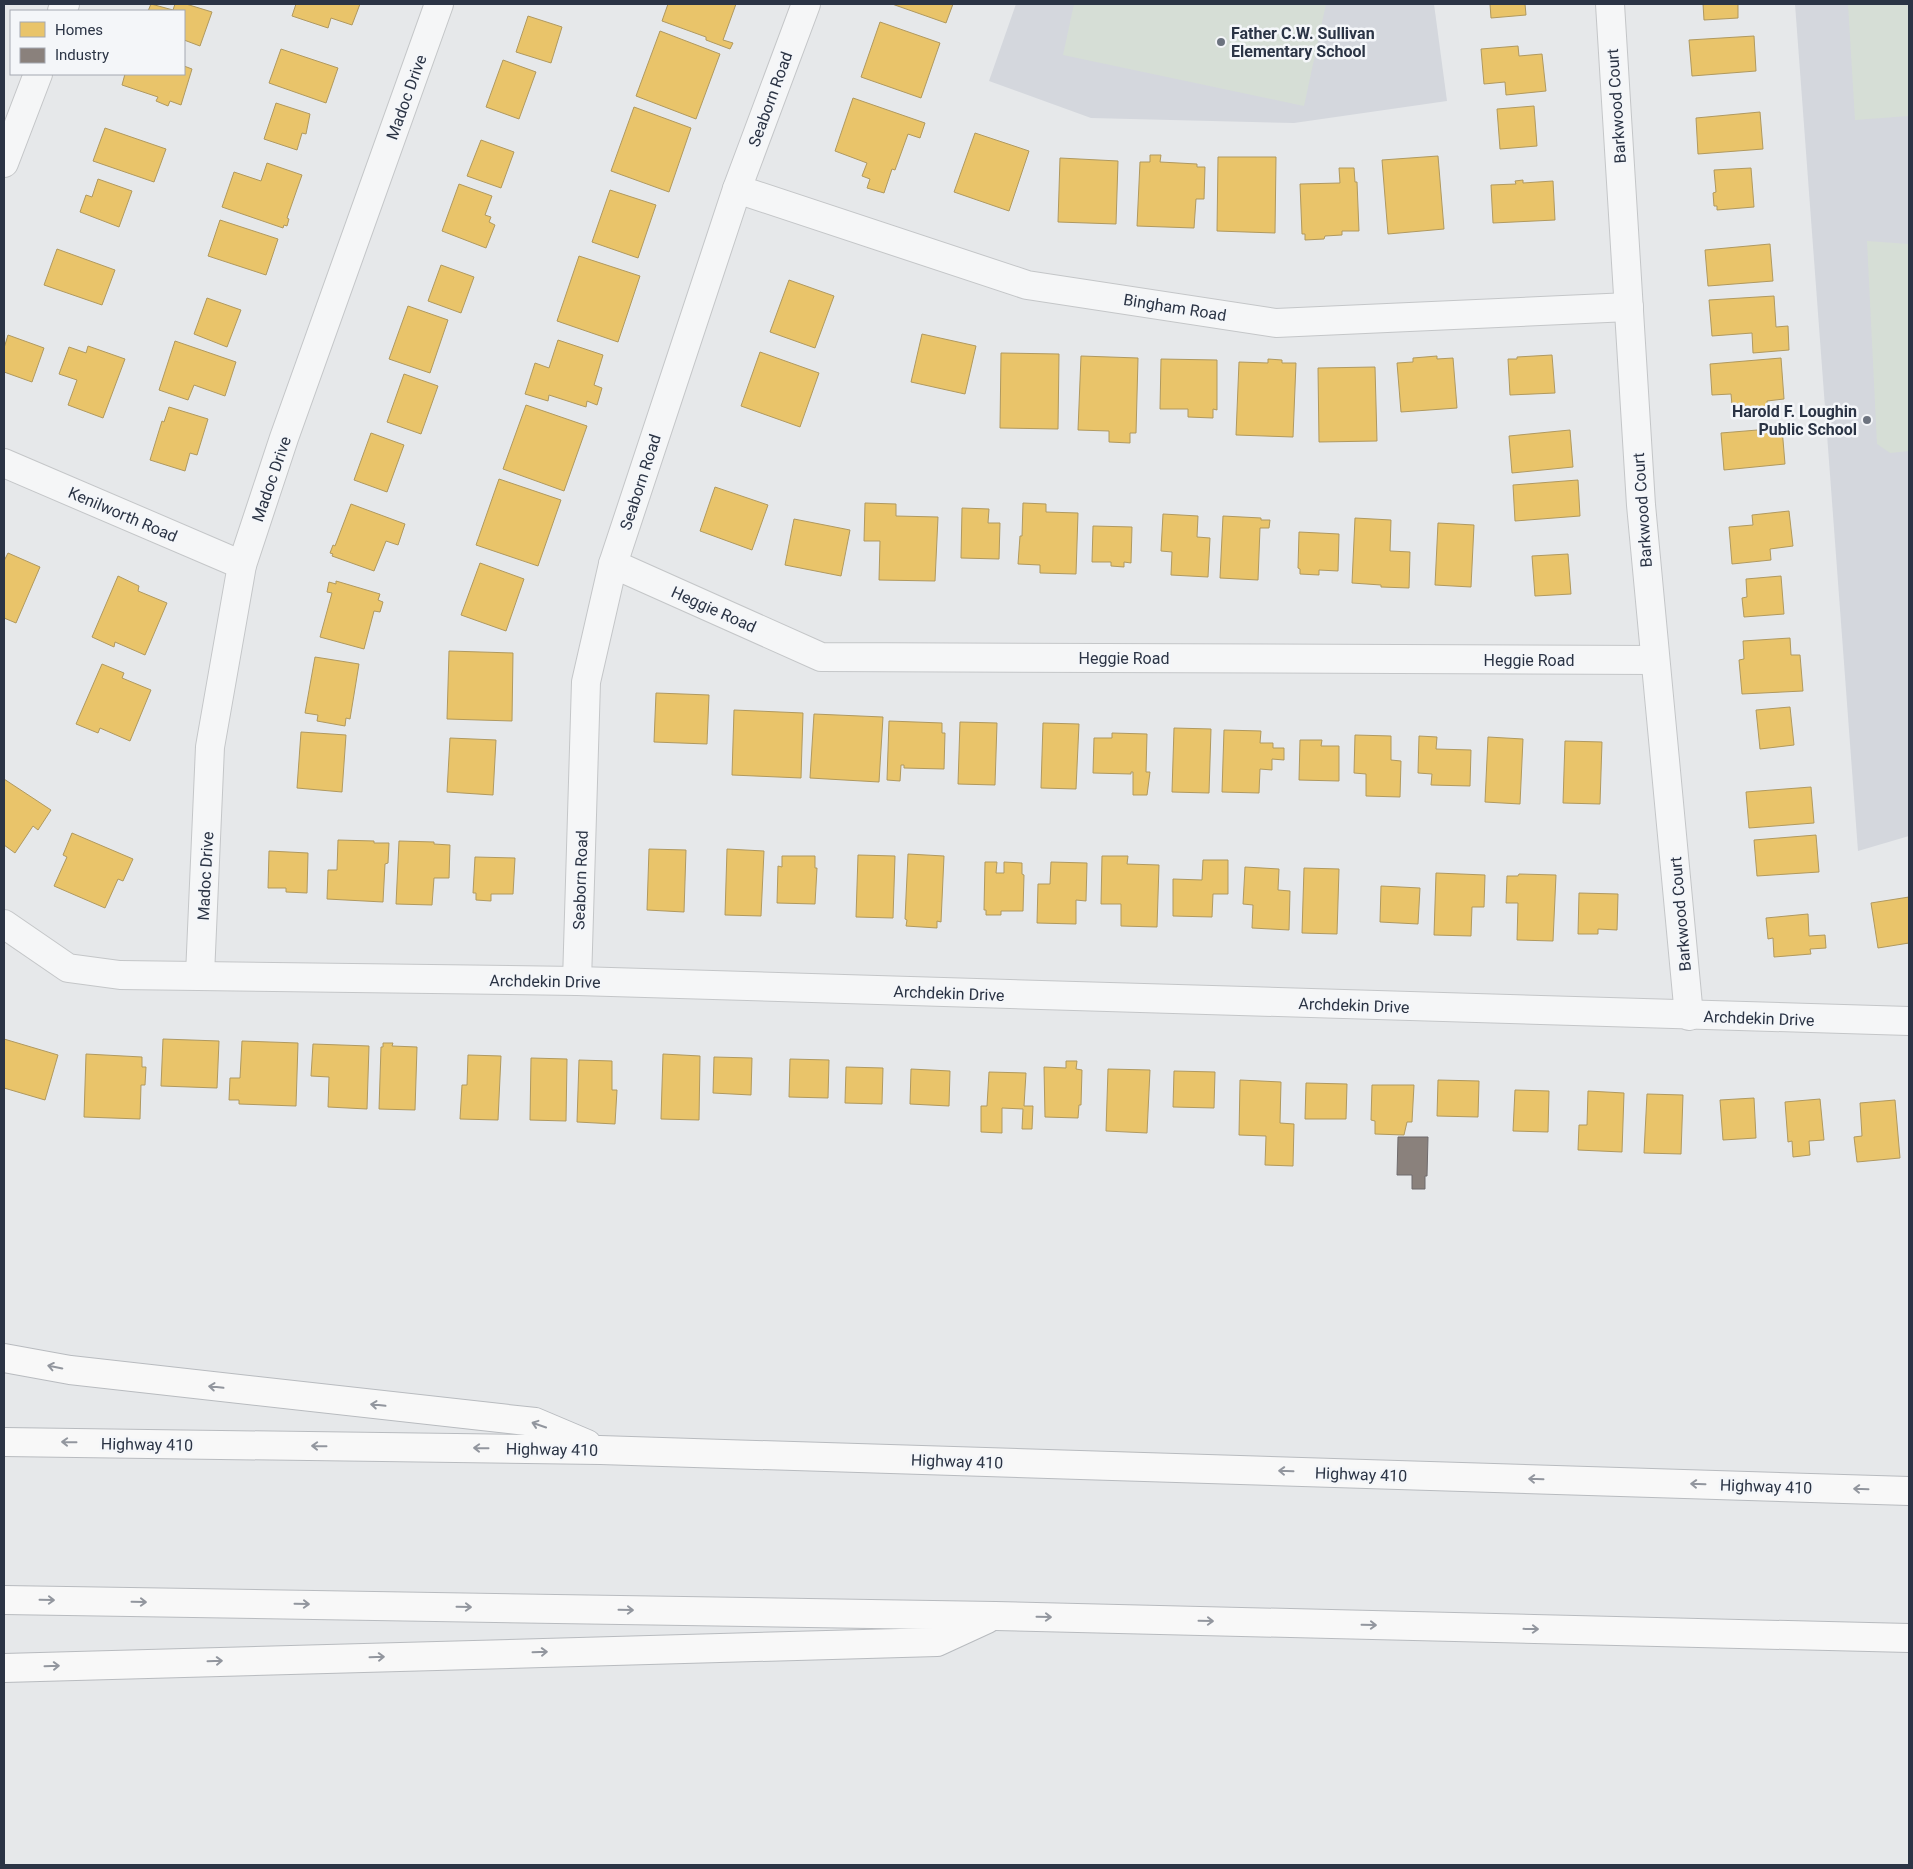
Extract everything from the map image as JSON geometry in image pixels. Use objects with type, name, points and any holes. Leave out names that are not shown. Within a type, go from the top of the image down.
[{"type":"highway","points":[[4,1358],[70,1370],[535,1422],[600,1450]]},
{"type":"highway","name":"Highway 410","points":[[4,1442],[600,1450],[1909,1491]]},
{"type":"highway","points":[[4,1600],[995,1616],[1909,1638]]},
{"type":"highway","points":[[4,1668],[163,1662],[937,1642],[995,1616]]},
{"type":"street","name":"Madoc Drive","points":[[200,975],[210,747],[242,565],[284,438],[439,4]]},
{"type":"street","name":"Seaborn Road","points":[[577,981],[586,682],[613,564],[737,189],[806,4]]},
{"type":"street","name":"Barkwood Court","points":[[1610,4],[1641,505],[1689,1016]]},
{"type":"street","points":[[4,163],[38,75]]},
{"type":"street","name":"Bingham Road","points":[[737,189],[1027,285],[1276,323],[1628,308]]},
{"type":"street","name":"Kenilworth Road","points":[[4,463],[242,565]]},
{"type":"street","name":"Heggie Road","points":[[613,564],[821,657],[1655,660]]},
{"type":"street","name":"Archdekin Drive","points":[[4,924],[68,968],[120,975],[577,981],[1689,1016],[1909,1021]]},
{"type":"shaded area","name":"Father C.W. Sullivan Elementary School","points":[[1016,4],[1434,4],[1447,101],[1294,123],[1091,118],[989,81]]},
{"type":"shaded area","points":[[1074,4],[1326,4],[1304,106],[1063,55]]},
{"type":"shaded area","name":"Harold F. Loughin Public School","points":[[1795,4],[1909,4],[1909,836],[1858,851]]},
{"type":"shaded area","points":[[1848,4],[1909,4],[1909,116],[1855,120]]},
{"type":"shaded area","points":[[1867,241],[1909,244],[1909,451],[1890,453],[1877,444]]},
{"type":"building: Homes","points":[[151,4],[173,10],[148,10]]},
{"type":"building: Homes","points":[[175,4],[186,4],[212,12],[200,46],[185,40],[185,10],[173,10]]},
{"type":"building: Homes","points":[[296,4],[360,4],[352,25],[331,18],[328,28],[292,16]]},
{"type":"building: Homes","points":[[668,4],[736,4],[723,40],[733,43],[730,49],[706,40],[706,37],[662,21]]},
{"type":"building: Homes","points":[[892,4],[953,4],[946,23]]},
{"type":"building: Homes","points":[[1490,4],[1525,4],[1526,15],[1491,18]]},
{"type":"building: Homes","points":[[1703,4],[1738,4],[1738,18],[1704,20]]},
{"type":"building: Homes","points":[[528,16],[562,27],[551,63],[516,52]]},
{"type":"building: Homes","points":[[880,22],[940,43],[921,98],[861,77]]},
{"type":"building: Homes","points":[[660,31],[720,54],[696,119],[636,96]]},
{"type":"building: Homes","points":[[1754,36],[1756,71],[1692,76],[1689,40]]},
{"type":"building: Homes","points":[[1518,46],[1519,56],[1542,54],[1546,91],[1506,95],[1505,82],[1484,84],[1481,49]]},
{"type":"building: Homes","points":[[281,49],[338,68],[326,103],[269,83]]},
{"type":"building: Homes","points":[[503,60],[536,72],[519,119],[486,107]]},
{"type":"building: Homes","points":[[185,66],[192,69],[181,105],[170,101],[168,106],[156,101],[158,97],[122,85],[125,75],[185,75]]},
{"type":"building: Homes","points":[[853,98],[925,123],[920,138],[908,134],[895,170],[892,169],[884,193],[867,188],[870,179],[862,176],[867,163],[835,151]]},
{"type":"building: Homes","points":[[276,103],[310,114],[306,134],[302,133],[297,150],[264,139]]},
{"type":"building: Homes","points":[[1534,106],[1537,146],[1500,149],[1497,109]]},
{"type":"building: Homes","points":[[634,107],[691,128],[669,192],[611,171]]},
{"type":"building: Homes","points":[[1760,112],[1763,149],[1698,154],[1696,118]]},
{"type":"building: Homes","points":[[105,128],[166,149],[154,182],[93,161]]},
{"type":"building: Homes","points":[[975,133],[1029,151],[1009,211],[954,192]]},
{"type":"building: Homes","points":[[481,140],[514,152],[501,188],[467,176]]},
{"type":"building: Homes","points":[[1150,155],[1161,155],[1160,162],[1197,164],[1197,167],[1205,167],[1204,199],[1196,199],[1194,228],[1137,226],[1140,162],[1150,162]]},
{"type":"building: Homes","points":[[1438,156],[1444,229],[1388,234],[1382,160]]},
{"type":"building: Homes","points":[[1218,157],[1276,157],[1275,233],[1217,231]]},
{"type":"building: Homes","points":[[1060,158],[1118,161],[1116,224],[1058,222]]},
{"type":"building: Homes","points":[[267,163],[302,175],[287,218],[289,219],[287,226],[284,225],[283,228],[222,207],[234,172],[261,181]]},
{"type":"building: Homes","points":[[1339,168],[1354,168],[1355,182],[1357,182],[1359,231],[1342,231],[1342,235],[1325,236],[1324,239],[1305,240],[1305,234],[1302,234],[1300,184],[1340,183]]},
{"type":"building: Homes","points":[[1751,168],[1754,207],[1717,210],[1717,206],[1714,206],[1713,193],[1716,192],[1714,170]]},
{"type":"building: Homes","points":[[98,179],[132,191],[119,227],[80,212],[86,195],[92,197]]},
{"type":"building: Homes","points":[[1523,180],[1523,183],[1553,181],[1555,220],[1493,223],[1491,185],[1516,184],[1515,181]]},
{"type":"building: Homes","points":[[459,184],[492,196],[485,215],[491,217],[489,222],[495,225],[486,248],[442,231]]},
{"type":"building: Homes","points":[[610,190],[656,205],[638,258],[592,242]]},
{"type":"building: Homes","points":[[220,220],[278,239],[266,275],[208,256]]},
{"type":"building: Homes","points":[[1770,244],[1773,281],[1708,286],[1705,250]]},
{"type":"building: Homes","points":[[57,249],[115,270],[102,305],[44,285]]},
{"type":"building: Homes","points":[[579,256],[640,276],[618,342],[557,321]]},
{"type":"building: Homes","points":[[441,265],[474,277],[461,313],[428,301]]},
{"type":"building: Homes","points":[[789,280],[834,296],[815,348],[770,332]]},
{"type":"building: Homes","points":[[1774,296],[1776,327],[1788,326],[1789,350],[1753,353],[1752,333],[1712,336],[1709,300]]},
{"type":"building: Homes","points":[[207,298],[241,310],[227,347],[194,334]]},
{"type":"building: Homes","points":[[408,306],[448,320],[430,373],[389,359]]},
{"type":"building: Homes","points":[[922,334],[976,346],[965,394],[911,382]]},
{"type":"building: Homes","points":[[8,335],[44,348],[32,382],[4,372],[4,348]]},
{"type":"building: Homes","points":[[558,340],[603,355],[594,385],[602,388],[597,405],[587,401],[586,407],[549,395],[548,401],[525,394],[535,363],[549,368]]},
{"type":"building: Homes","points":[[175,341],[236,362],[225,396],[194,385],[188,400],[159,390]]},
{"type":"building: Homes","points":[[88,346],[125,359],[103,418],[68,405],[77,380],[59,374],[69,347],[86,353]]},
{"type":"building: Homes","points":[[760,352],[819,373],[800,427],[741,406]]},
{"type":"building: Homes","points":[[1001,353],[1059,354],[1058,429],[1000,428]]},
{"type":"building: Homes","points":[[1552,355],[1555,393],[1510,395],[1508,359]]},
{"type":"building: Homes","points":[[1081,356],[1138,358],[1136,433],[1130,433],[1130,443],[1109,442],[1109,431],[1078,430]]},
{"type":"building: Homes","points":[[1437,356],[1437,359],[1453,358],[1457,408],[1401,412],[1397,363],[1413,362],[1413,358]]},
{"type":"building: Homes","points":[[1781,358],[1784,399],[1767,401],[1768,413],[1733,416],[1731,394],[1712,395],[1710,364]]},
{"type":"building: Homes","points":[[1161,359],[1217,360],[1217,410],[1213,409],[1213,418],[1188,417],[1188,409],[1160,409]]},
{"type":"building: Homes","points":[[1268,359],[1282,360],[1282,363],[1296,363],[1293,437],[1236,435],[1239,362],[1268,363]]},
{"type":"building: Homes","points":[[1375,367],[1377,441],[1319,442],[1318,368]]},
{"type":"building: Homes","points":[[404,374],[438,386],[421,434],[387,422]]},
{"type":"building: Homes","points":[[526,405],[587,426],[564,491],[503,469]]},
{"type":"building: Homes","points":[[169,407],[208,419],[197,455],[190,453],[185,471],[150,460],[162,421],[164,422]]},
{"type":"building: Homes","points":[[1782,428],[1785,464],[1724,470],[1721,433]]},
{"type":"building: Homes","points":[[1570,430],[1573,467],[1512,473],[1509,436]]},
{"type":"building: Homes","points":[[371,433],[404,445],[387,492],[354,480]]},
{"type":"building: Homes","points":[[499,479],[561,500],[538,566],[476,545]]},
{"type":"building: Homes","points":[[1578,480],[1580,516],[1515,521],[1513,485]]},
{"type":"building: Homes","points":[[715,487],[768,505],[752,550],[700,531]]},
{"type":"building: Homes","points":[[865,503],[896,504],[896,516],[938,517],[935,581],[879,580],[880,541],[864,541]]},
{"type":"building: Homes","points":[[1023,503],[1046,504],[1046,512],[1078,513],[1076,574],[1040,573],[1040,565],[1018,564],[1020,536],[1022,536]]},
{"type":"building: Homes","points":[[351,504],[405,524],[398,545],[386,541],[374,571],[332,556],[333,554],[330,553],[333,545],[335,546]]},
{"type":"building: Homes","points":[[962,508],[989,509],[988,523],[1000,523],[999,559],[961,558]]},
{"type":"building: Homes","points":[[1789,511],[1793,546],[1770,549],[1771,560],[1732,564],[1729,527],[1753,525],[1752,515]]},
{"type":"building: Homes","points":[[1163,514],[1198,516],[1197,537],[1210,538],[1208,577],[1171,575],[1172,552],[1161,551]]},
{"type":"building: Homes","points":[[1223,516],[1270,520],[1269,528],[1260,528],[1258,580],[1220,578]]},
{"type":"building: Homes","points":[[1355,518],[1391,520],[1390,551],[1410,552],[1409,588],[1352,583]]},
{"type":"building: Homes","points":[[794,519],[850,530],[841,576],[785,565]]},
{"type":"building: Homes","points":[[1438,523],[1474,525],[1471,587],[1435,585]]},
{"type":"building: Homes","points":[[1093,526],[1132,527],[1131,563],[1124,562],[1124,567],[1111,566],[1111,562],[1092,562]]},
{"type":"building: Homes","points":[[1299,532],[1339,534],[1338,571],[1319,570],[1319,575],[1300,574],[1300,569],[1298,568]]},
{"type":"building: Homes","points":[[8,553],[40,567],[16,623],[4,618],[4,561]]},
{"type":"building: Homes","points":[[1568,554],[1571,594],[1535,596],[1532,556]]},
{"type":"building: Homes","points":[[480,563],[524,579],[506,631],[461,615]]},
{"type":"building: Homes","points":[[118,576],[139,586],[138,591],[167,603],[145,655],[115,642],[114,647],[92,637]]},
{"type":"building: Homes","points":[[1781,576],[1784,614],[1744,617],[1742,598],[1747,597],[1746,579]]},
{"type":"building: Homes","points":[[336,581],[380,594],[378,600],[383,602],[380,612],[374,611],[364,649],[320,637],[332,593],[327,592],[329,582],[336,584]]},
{"type":"building: Homes","points":[[1790,638],[1791,655],[1800,655],[1803,691],[1742,694],[1739,660],[1744,659],[1743,641]]},
{"type":"building: Homes","points":[[449,651],[513,653],[512,721],[447,719]]},
{"type":"building: Homes","points":[[315,657],[359,664],[350,719],[346,718],[345,726],[317,721],[318,715],[305,713]]},
{"type":"building: Homes","points":[[102,664],[124,673],[122,678],[151,690],[130,741],[100,728],[98,733],[76,724]]},
{"type":"building: Homes","points":[[656,693],[709,695],[707,744],[654,742]]},
{"type":"building: Homes","points":[[1790,707],[1794,745],[1760,749],[1756,710]]},
{"type":"building: Homes","points":[[734,710],[803,713],[801,778],[732,775]]},
{"type":"building: Homes","points":[[814,714],[883,717],[879,782],[810,778]]},
{"type":"building: Homes","points":[[889,721],[942,723],[942,733],[945,733],[944,769],[904,768],[904,765],[901,765],[900,781],[887,780]]},
{"type":"building: Homes","points":[[960,722],[997,723],[995,785],[958,784]]},
{"type":"building: Homes","points":[[1043,723],[1079,724],[1076,789],[1041,788]]},
{"type":"building: Homes","points":[[1174,728],[1211,729],[1209,793],[1172,792]]},
{"type":"building: Homes","points":[[1224,730],[1261,731],[1260,743],[1273,743],[1273,748],[1284,748],[1284,760],[1272,759],[1272,770],[1260,769],[1259,793],[1222,792]]},
{"type":"building: Homes","points":[[301,732],[346,735],[342,792],[297,788]]},
{"type":"building: Homes","points":[[1112,733],[1147,734],[1146,772],[1150,772],[1147,795],[1133,795],[1133,772],[1131,774],[1093,773],[1094,738],[1112,738]]},
{"type":"building: Homes","points":[[1355,735],[1391,736],[1391,760],[1401,761],[1400,797],[1366,796],[1366,774],[1354,773]]},
{"type":"building: Homes","points":[[1419,736],[1437,737],[1436,749],[1471,750],[1470,786],[1431,785],[1432,774],[1418,773]]},
{"type":"building: Homes","points":[[1488,737],[1523,739],[1520,804],[1485,802]]},
{"type":"building: Homes","points":[[450,738],[496,740],[493,795],[447,792]]},
{"type":"building: Homes","points":[[1300,740],[1322,740],[1321,746],[1339,746],[1339,781],[1299,780]]},
{"type":"building: Homes","points":[[1565,741],[1602,742],[1600,804],[1563,803]]},
{"type":"building: Homes","points":[[4,779],[51,810],[38,830],[33,826],[15,853],[4,845]]},
{"type":"building: Homes","points":[[1811,787],[1814,823],[1749,828],[1746,792]]},
{"type":"building: Homes","points":[[72,833],[133,859],[123,881],[118,879],[105,908],[54,886],[67,857],[63,855]]},
{"type":"building: Homes","points":[[1816,835],[1819,872],[1757,876],[1754,840]]},
{"type":"building: Homes","points":[[338,840],[389,843],[388,863],[385,864],[383,902],[327,899],[328,870],[337,870]]},
{"type":"building: Homes","points":[[399,841],[434,842],[434,844],[450,845],[449,878],[434,878],[432,905],[396,904]]},
{"type":"building: Homes","points":[[649,849],[686,850],[684,912],[647,910]]},
{"type":"building: Homes","points":[[727,849],[764,851],[761,916],[725,915]]},
{"type":"building: Homes","points":[[269,851],[308,853],[307,893],[286,892],[286,888],[268,888]]},
{"type":"building: Homes","points":[[908,854],[944,856],[941,922],[937,921],[937,928],[906,926]]},
{"type":"building: Homes","points":[[858,855],[895,856],[893,918],[856,917]]},
{"type":"building: Homes","points":[[782,856],[815,856],[815,868],[817,868],[815,904],[777,903],[778,866],[782,867]]},
{"type":"building: Homes","points":[[1102,856],[1128,856],[1127,864],[1159,865],[1157,927],[1121,926],[1121,904],[1101,904]]},
{"type":"building: Homes","points":[[475,857],[515,858],[513,894],[491,894],[491,901],[476,900],[476,893],[473,893]]},
{"type":"building: Homes","points":[[1203,860],[1228,860],[1228,894],[1213,894],[1212,917],[1173,916],[1173,879],[1202,880]]},
{"type":"building: Homes","points":[[985,862],[997,862],[996,873],[1004,873],[1004,862],[1022,863],[1022,874],[1024,875],[1023,911],[1001,911],[1001,915],[986,915],[986,910],[984,910]]},
{"type":"building: Homes","points":[[1051,862],[1087,863],[1086,901],[1076,900],[1076,924],[1037,923],[1038,884],[1050,884]]},
{"type":"building: Homes","points":[[1245,867],[1279,869],[1278,890],[1290,891],[1289,930],[1252,928],[1253,905],[1243,904]]},
{"type":"building: Homes","points":[[1304,868],[1339,869],[1337,934],[1302,933]]},
{"type":"building: Homes","points":[[1436,873],[1485,875],[1484,907],[1472,907],[1471,936],[1434,935]]},
{"type":"building: Homes","points":[[1519,874],[1556,875],[1553,941],[1517,940],[1518,903],[1506,903],[1507,876],[1518,876]]},
{"type":"building: Homes","points":[[1381,886],[1420,888],[1418,924],[1380,922]]},
{"type":"building: Homes","points":[[1579,893],[1618,894],[1617,930],[1598,929],[1598,934],[1578,934]]},
{"type":"building: Homes","points":[[1909,897],[1909,943],[1878,948],[1871,903]]},
{"type":"building: Homes","points":[[1808,914],[1809,936],[1825,935],[1826,948],[1810,949],[1811,954],[1774,957],[1773,938],[1768,939],[1766,918]]},
{"type":"building: Homes","points":[[4,1039],[58,1055],[45,1100],[4,1088]]},
{"type":"building: Homes","points":[[163,1039],[219,1041],[217,1088],[161,1086]]},
{"type":"building: Homes","points":[[242,1041],[298,1043],[296,1106],[239,1104],[239,1100],[229,1100],[230,1078],[240,1078]]},
{"type":"building: Homes","points":[[383,1043],[393,1043],[392,1046],[417,1047],[415,1110],[379,1109],[381,1047],[383,1047]]},
{"type":"building: Homes","points":[[313,1044],[369,1046],[367,1109],[328,1107],[329,1077],[311,1076]]},
{"type":"building: Homes","points":[[86,1054],[142,1057],[142,1067],[146,1067],[145,1085],[141,1085],[140,1119],[84,1117]]},
{"type":"building: Homes","points":[[663,1054],[700,1056],[699,1120],[661,1119]]},
{"type":"building: Homes","points":[[468,1055],[501,1056],[498,1120],[460,1119],[462,1085],[467,1085]]},
{"type":"building: Homes","points":[[714,1057],[752,1058],[751,1095],[713,1093]]},
{"type":"building: Homes","points":[[531,1058],[567,1059],[566,1121],[530,1120]]},
{"type":"building: Homes","points":[[790,1059],[829,1060],[828,1098],[789,1097]]},
{"type":"building: Homes","points":[[579,1060],[612,1061],[612,1090],[617,1090],[615,1124],[577,1122]]},
{"type":"building: Homes","points":[[1066,1061],[1077,1061],[1076,1069],[1082,1070],[1081,1105],[1079,1105],[1078,1118],[1045,1117],[1044,1067],[1066,1068]]},
{"type":"building: Homes","points":[[846,1067],[883,1068],[882,1104],[845,1103]]},
{"type":"building: Homes","points":[[911,1069],[950,1071],[949,1106],[910,1104]]},
{"type":"building: Homes","points":[[1108,1069],[1150,1070],[1147,1133],[1106,1131]]},
{"type":"building: Homes","points":[[1174,1071],[1215,1072],[1214,1108],[1173,1107]]},
{"type":"building: Homes","points":[[989,1072],[1026,1073],[1024,1106],[1033,1106],[1032,1129],[1022,1129],[1023,1109],[1002,1108],[1002,1133],[981,1132],[981,1106],[987,1106]]},
{"type":"building: Homes","points":[[1240,1080],[1281,1082],[1280,1123],[1294,1124],[1293,1166],[1265,1165],[1266,1136],[1239,1135]]},
{"type":"building: Homes","points":[[1438,1080],[1479,1081],[1478,1117],[1437,1116]]},
{"type":"building: Homes","points":[[1306,1083],[1347,1084],[1346,1119],[1305,1119]]},
{"type":"building: Homes","points":[[1372,1085],[1414,1085],[1412,1122],[1407,1122],[1404,1135],[1375,1134],[1375,1121],[1371,1120]]},
{"type":"building: Homes","points":[[1515,1090],[1549,1091],[1548,1132],[1513,1131]]},
{"type":"building: Homes","points":[[1588,1091],[1624,1093],[1622,1152],[1578,1150],[1579,1125],[1587,1125]]},
{"type":"building: Homes","points":[[1647,1094],[1683,1095],[1681,1154],[1644,1153]]},
{"type":"building: Homes","points":[[1754,1098],[1756,1138],[1723,1140],[1720,1100]]},
{"type":"building: Homes","points":[[1820,1099],[1824,1140],[1809,1141],[1810,1155],[1793,1157],[1792,1141],[1788,1142],[1785,1102]]},
{"type":"building: Homes","points":[[1895,1100],[1900,1158],[1857,1162],[1854,1137],[1862,1136],[1860,1103]]},
{"type":"building: Industry","points":[[1398,1137],[1428,1137],[1425,1189],[1412,1189],[1412,1175],[1397,1175]]},
{"type":"place","name":"Father C.W. Sullivan Elementary School","points":[[1221,42]]},
{"type":"place","name":"Harold F. Loughin Public School","points":[[1867,420]]}]
